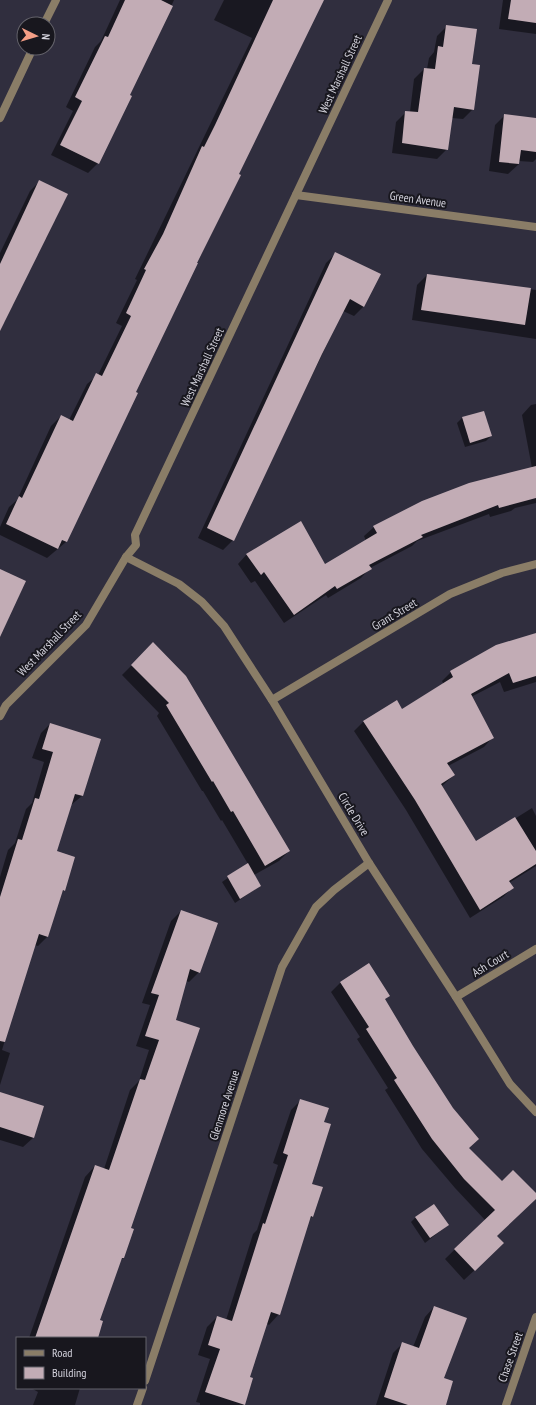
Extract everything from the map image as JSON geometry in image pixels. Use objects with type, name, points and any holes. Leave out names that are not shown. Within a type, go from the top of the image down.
[{"type":"street","points":[[48,16],[56,0]]},
{"type":"street","name":"West Marshall Street","points":[[0,716],[6,705],[86,625],[126,557],[136,545],[136,535],[388,0]]},
{"type":"street","points":[[0,118],[29,56]]},
{"type":"street","name":"Green Avenue","points":[[296,194],[536,227]]},
{"type":"street","name":"Circle Drive","points":[[126,557],[179,584],[202,602],[224,626],[272,700],[369,863],[456,997],[510,1084],[536,1112]]},
{"type":"street","name":"Grant Street","points":[[272,700],[450,594],[502,574],[536,564]]},
{"type":"street","name":"Glenmore Avenue","points":[[146,1378],[282,967],[316,907],[334,890],[369,863]]},
{"type":"street","name":"Ash Court","points":[[456,997],[536,949]]},
{"type":"street","name":"Chase Street","points":[[506,1405],[536,1317]]},
{"type":"street","points":[[137,1405],[143,1389]]},
{"type":"building","points":[[125,0],[161,0],[173,6],[99,164],[60,145],[82,101],[75,97],[105,36],[108,37]]},
{"type":"building","points":[[273,0],[324,0],[239,174],[241,175],[197,263],[136,392],[138,393],[67,542],[62,540],[58,549],[6,524],[19,496],[22,498],[61,415],[73,421],[96,373],[102,376],[131,316],[126,313],[146,270],[144,269],[163,234],[202,146],[204,147],[215,125]]},
{"type":"building","points":[[511,0],[536,0],[536,23],[508,19]]},
{"type":"building","points":[[446,25],[477,29],[472,64],[480,65],[474,110],[454,107],[448,150],[402,143],[405,111],[418,112],[424,68],[435,69],[438,46],[443,47]]},
{"type":"building","points":[[504,114],[536,118],[536,152],[521,150],[519,164],[499,162]]},
{"type":"building","points":[[39,180],[68,194],[0,331],[0,264]]},
{"type":"building","points":[[335,252],[381,274],[364,307],[350,299],[322,354],[234,541],[207,528]]},
{"type":"building","points":[[427,274],[531,288],[525,325],[421,310]]},
{"type":"building","points":[[484,411],[492,436],[470,443],[462,417]]},
{"type":"building","points":[[536,466],[536,498],[499,508],[498,505],[421,535],[423,537],[369,565],[372,569],[337,589],[335,586],[294,615],[264,572],[261,575],[246,554],[301,521],[325,564],[377,533],[373,526],[422,501],[469,483]]},
{"type":"building","points":[[0,569],[26,581],[0,637]]},
{"type":"building","points":[[536,633],[536,676],[513,683],[509,673],[471,694],[494,738],[447,763],[455,775],[441,784],[476,841],[515,817],[536,851],[536,864],[509,881],[514,888],[480,910],[415,800],[363,721],[397,700],[402,709],[453,677],[450,671],[496,645]]},
{"type":"building","points":[[153,642],[186,676],[290,851],[265,866],[233,811],[231,812],[213,781],[212,782],[166,705],[169,703],[131,665]]},
{"type":"building","points":[[50,723],[101,739],[83,796],[75,794],[57,851],[75,857],[65,891],[63,890],[48,937],[39,934],[5,1042],[0,1041],[0,897],[18,839],[22,840],[35,798],[39,799],[53,752],[42,749]]},
{"type":"building","points":[[248,863],[261,886],[240,899],[227,876]]},
{"type":"building","points":[[181,910],[218,923],[200,973],[190,969],[176,1020],[200,1028],[131,1228],[134,1229],[100,1320],[103,1321],[98,1337],[35,1337],[95,1165],[109,1170],[140,1079],[145,1080],[159,1040],[145,1036],[159,995],[151,993]]},
{"type":"building","points":[[369,963],[390,996],[385,999],[413,1046],[453,1108],[479,1139],[469,1148],[502,1181],[513,1170],[536,1193],[536,1199],[497,1236],[504,1243],[475,1271],[454,1249],[495,1210],[464,1179],[432,1139],[394,1080],[397,1078],[366,1029],[369,1027],[340,982]]},
{"type":"building","points":[[0,1092],[44,1106],[34,1138],[0,1127]]},
{"type":"building","points":[[300,1099],[329,1108],[324,1122],[331,1124],[312,1184],[323,1187],[313,1217],[311,1216],[280,1315],[271,1312],[250,1377],[253,1378],[245,1405],[205,1392],[220,1349],[208,1345],[217,1316],[232,1321],[263,1223],[265,1224],[288,1155],[283,1153]]},
{"type":"building","points":[[434,1204],[449,1225],[430,1238],[415,1217]]},
{"type":"building","points":[[434,1306],[467,1318],[444,1378],[453,1381],[446,1405],[408,1405],[384,1397],[402,1342],[419,1348]]}]
